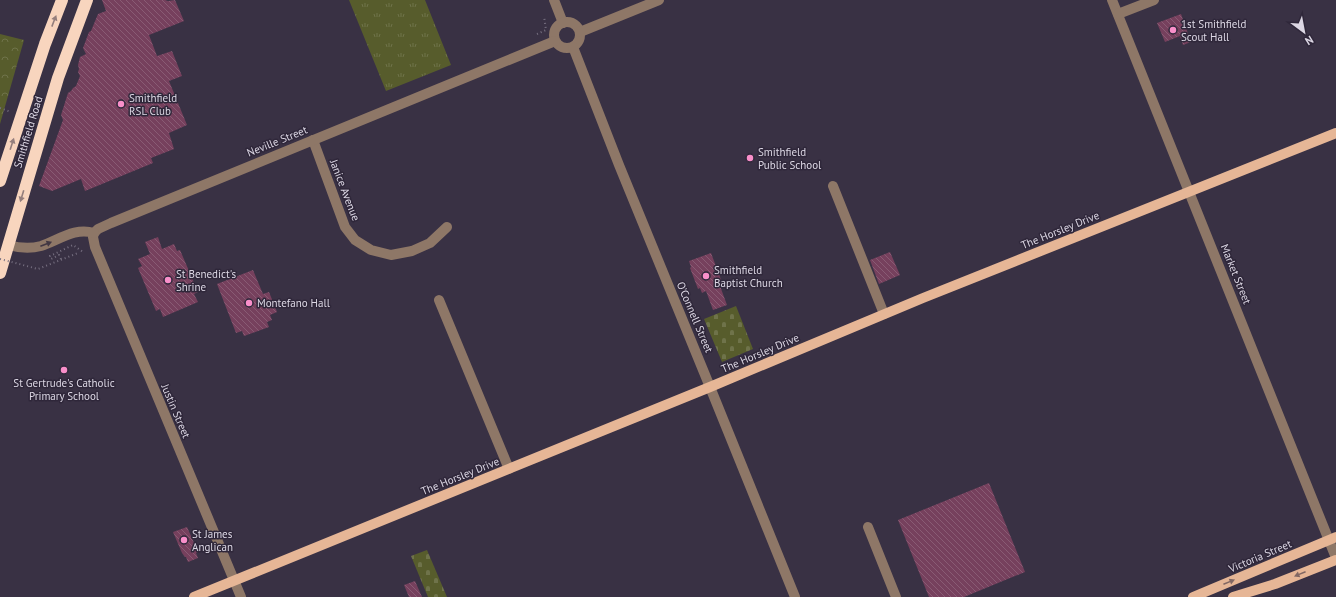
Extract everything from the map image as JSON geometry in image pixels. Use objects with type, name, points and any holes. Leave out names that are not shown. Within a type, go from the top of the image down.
[{"type":"highway","name":"Smithfield Road","points":[[0,181],[45,44],[62,0]]},
{"type":"highway","name":"Smithfield Road","points":[[0,273],[58,78],[87,0]]},
{"type":"main road","name":"The Horsley Drive","points":[[194,597],[884,314],[1336,133]]},
{"type":"main road","name":"Victoria Street","points":[[1193,597],[1333,539]]},
{"type":"main road","points":[[1233,597],[1275,584],[1336,559]]},
{"type":"street","points":[[554,0],[563,23]]},
{"type":"street","points":[[580,32],[659,0]]},
{"type":"street","name":"Market Street","points":[[1112,0],[1189,191],[1333,539],[1336,559]]},
{"type":"street","points":[[1118,14],[1154,0]]},
{"type":"street","points":[[563,23],[572,23],[577,26],[580,32],[579,39],[573,47],[564,48],[559,46],[555,41],[553,36],[554,31],[558,25],[563,23]]},
{"type":"street","name":"Neville Street","points":[[94,233],[98,229],[111,223],[555,41]]},
{"type":"street","name":"O'Connell Street","points":[[573,47],[619,165],[795,597]]},
{"type":"street","name":"Janice Avenue","points":[[313,140],[345,227],[355,240],[371,250],[391,255],[412,251],[430,243],[447,227]]},
{"type":"street","points":[[833,186],[884,314]]},
{"type":"street","points":[[8,245],[23,248],[34,247],[76,232],[86,231],[94,233]]},
{"type":"street","name":"Justin Street","points":[[94,233],[93,237],[95,247],[241,597]]},
{"type":"street","points":[[439,300],[509,469]]},
{"type":"street","points":[[868,527],[896,597]]},
{"type":"path","points":[[537,34],[546,30],[544,16]]},
{"type":"path","points":[[0,259],[38,269],[61,259],[83,252],[73,246],[50,256],[51,259],[60,255],[61,259]]},
{"type":"green space","points":[[349,0],[425,0],[451,65],[386,91]]},
{"type":"green space","points":[[0,34],[24,40],[0,124]]},
{"type":"green space","points":[[736,306],[753,349],[722,362],[704,319]]},
{"type":"green space","points":[[427,550],[447,597],[428,597],[411,556]]},
{"type":"building","name":"Smithfield RSL Club","points":[[102,0],[175,0],[184,21],[149,35],[157,56],[172,51],[182,76],[169,81],[187,125],[169,133],[174,149],[151,158],[153,163],[85,191],[81,179],[52,191],[39,186],[63,120],[61,115],[68,93],[76,86],[80,76],[78,72],[78,65],[80,57],[86,54],[83,48],[89,32],[91,31],[98,14],[106,11]]},
{"type":"building","name":"1st Smithfield Scout Hall","points":[[1181,14],[1191,42],[1183,45],[1180,36],[1165,42],[1157,23]]},
{"type":"building","name":"St Benedict's Shrine","points":[[158,237],[162,249],[174,244],[177,251],[180,250],[198,292],[194,294],[198,302],[163,317],[160,309],[156,311],[138,268],[142,266],[138,259],[150,254],[145,242]]},
{"type":"building","points":[[890,252],[900,275],[879,284],[870,260]]},
{"type":"building","name":"Smithfield Baptist Church","points":[[711,253],[723,285],[720,286],[727,305],[713,310],[706,291],[702,293],[700,288],[698,289],[689,261]]},
{"type":"building","name":"Montefano Hall","points":[[253,270],[263,294],[269,292],[277,312],[270,315],[272,320],[267,322],[269,327],[244,336],[242,331],[236,333],[217,284]]},
{"type":"building","points":[[989,483],[1025,572],[964,597],[929,597],[898,520]]},
{"type":"building","name":"St James Anglican","points":[[187,527],[198,552],[196,553],[198,558],[188,562],[182,553],[173,532]]},
{"type":"building","points":[[415,581],[422,597],[409,597],[404,585]]},
{"type":"place","name":"1st Smithfield Scout Hall","points":[[1173,30]]},
{"type":"place","name":"Smithfield RSL Club","points":[[121,104]]},
{"type":"place","name":"Smithfield Public School","points":[[750,158]]},
{"type":"place","name":"Smithfield Baptist Church","points":[[706,276]]},
{"type":"place","name":"St Benedict's Shrine","points":[[168,280]]},
{"type":"place","name":"Montefano Hall","points":[[249,303]]},
{"type":"place","name":"St Gertrude's Catholic Primary School","points":[[64,370]]},
{"type":"place","name":"St James Anglican","points":[[184,540]]}]
